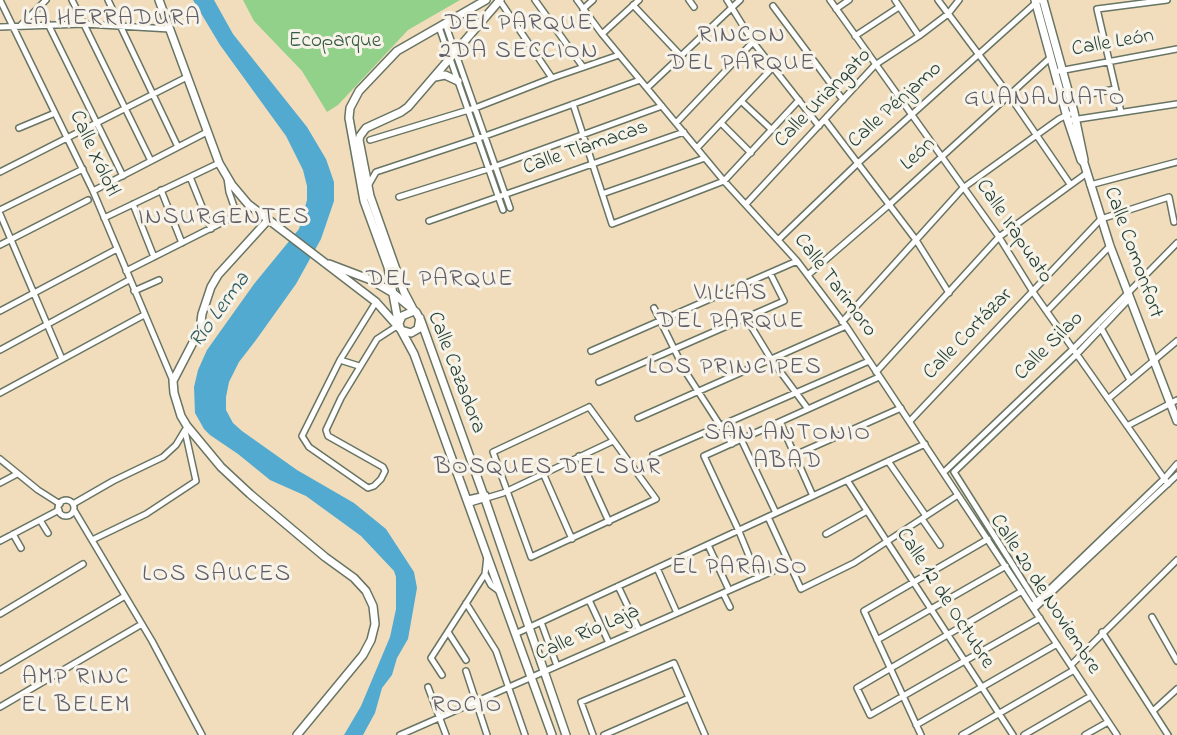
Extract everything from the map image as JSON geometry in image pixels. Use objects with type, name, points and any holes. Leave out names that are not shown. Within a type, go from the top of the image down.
[{"type":"street","name":"Calle Xólotl","points":[[0,0],[93,191],[173,381],[176,405],[186,428],[221,467],[250,494],[325,557],[354,578],[366,591],[373,606],[375,624],[371,640],[363,655],[297,735]]},
{"type":"street","points":[[21,25],[46,0]]},
{"type":"street","points":[[72,0],[151,161]]},
{"type":"street","points":[[108,0],[178,147]]},
{"type":"street","points":[[159,0],[207,132],[227,177],[248,204],[323,261]]},
{"type":"street","points":[[376,302],[340,360],[302,436],[309,447],[368,488],[381,479],[385,471],[383,467],[328,436],[326,430],[359,366],[377,339],[399,327],[402,316],[414,311],[404,292],[368,186],[349,118],[353,99],[397,51],[486,0]]},
{"type":"street","points":[[420,318],[420,326],[415,332],[407,333],[399,327],[388,267],[362,194],[356,141],[366,128],[408,107],[500,0],[552,78]]},
{"type":"street","points":[[535,0],[583,67]]},
{"type":"street","name":"Calle Tarimoro","points":[[577,0],[602,34],[724,182],[808,275],[944,472]]},
{"type":"street","points":[[584,9],[593,0]]},
{"type":"street","points":[[602,34],[639,0]]},
{"type":"street","points":[[688,0],[694,7]]},
{"type":"street","points":[[726,0],[753,42],[819,126]]},
{"type":"street","points":[[647,88],[740,0]]},
{"type":"street","name":"Calle Irapuato","points":[[830,0],[999,237],[1033,292],[1166,482]]},
{"type":"street","points":[[836,9],[849,0]]},
{"type":"street","points":[[895,0],[919,36]]},
{"type":"street","points":[[938,0],[1009,95],[1070,184]]},
{"type":"street","name":"Calle Uriangato","points":[[746,204],[875,65],[948,14],[958,0]]},
{"type":"street","points":[[1121,112],[1097,9],[1167,0]]},
{"type":"street","name":"Calle Pénjamo","points":[[778,240],[858,163],[1038,1]]},
{"type":"street","name":"Calle Comonfort","points":[[1038,1],[1051,57],[1058,71]]},
{"type":"street","name":"Calle Comonfort","points":[[1038,1],[1101,219],[1154,360],[1174,402],[1177,421]]},
{"type":"street","points":[[633,5],[681,56]]},
{"type":"street","points":[[773,6],[843,100]]},
{"type":"street","points":[[855,36],[899,7]]},
{"type":"street","points":[[48,24],[123,176]]},
{"type":"street","points":[[0,27],[84,24],[170,29]]},
{"type":"street","points":[[442,25],[475,108],[510,208]]},
{"type":"street","points":[[676,123],[753,42]]},
{"type":"street","name":"Calle León","points":[[1058,71],[1177,49]]},
{"type":"street","points":[[370,140],[475,108],[619,55]]},
{"type":"street","points":[[453,56],[458,81],[502,210]]},
{"type":"street","name":"León","points":[[808,275],[890,204],[1051,57]]},
{"type":"street","points":[[697,148],[773,68]]},
{"type":"street","points":[[435,77],[444,75],[458,81]]},
{"type":"street","points":[[0,172],[187,77]]},
{"type":"street","points":[[362,194],[376,172],[485,136],[640,80]]},
{"type":"street","points":[[1090,94],[1115,89]]},
{"type":"street","points":[[573,104],[612,224],[724,182],[799,100]]},
{"type":"street","points":[[741,102],[771,130]]},
{"type":"street","points":[[638,418],[771,360],[844,324],[963,188],[1036,135],[1071,117],[1177,104]]},
{"type":"street","points":[[399,198],[488,169],[662,106]]},
{"type":"street","points":[[19,128],[55,113]]},
{"type":"street","points":[[825,120],[916,240],[949,293]]},
{"type":"street","points":[[721,123],[751,153]]},
{"type":"street","points":[[93,191],[207,132]]},
{"type":"street","name":"Calle Tlamacas","points":[[429,221],[684,132]]},
{"type":"street","points":[[602,194],[705,158]]},
{"type":"street","points":[[1090,185],[1177,162]]},
{"type":"street","points":[[104,218],[219,163]]},
{"type":"street","points":[[62,359],[0,212],[83,169]]},
{"type":"street","points":[[758,578],[705,456],[878,374],[999,237],[1087,173]]},
{"type":"street","points":[[190,177],[211,229]]},
{"type":"street","points":[[126,271],[237,215],[229,192],[227,177]]},
{"type":"street","points":[[161,190],[182,243]]},
{"type":"street","points":[[1101,219],[1168,197],[1174,222]]},
{"type":"street","points":[[0,245],[88,200]]},
{"type":"street","points":[[133,204],[154,257]]},
{"type":"street","name":"Calle Cortázar","points":[[909,421],[1101,219]]},
{"type":"street","points":[[173,381],[200,328],[205,301],[218,275],[268,220]]},
{"type":"street","name":"Calle Silao","points":[[954,472],[1075,352],[1177,243]]},
{"type":"street","points":[[1047,311],[1110,246]]},
{"type":"street","points":[[0,311],[117,249]]},
{"type":"street","name":"Calle Cazadora","points":[[323,261],[371,280],[393,293],[420,318],[566,735]]},
{"type":"street","name":"Calle Cazadora","points":[[323,261],[376,302],[399,327],[420,366],[552,735]]},
{"type":"street","points":[[591,351],[796,261]]},
{"type":"street","points":[[371,280],[383,278],[388,267]]},
{"type":"street","points":[[599,382],[784,301],[770,273]]},
{"type":"street","points":[[0,350],[129,280]]},
{"type":"street","points":[[134,291],[159,280]]},
{"type":"street","name":"Calle Silao","points":[[944,472],[1101,328],[1129,295]]},
{"type":"street","points":[[654,308],[697,392],[732,444]]},
{"type":"street","points":[[0,393],[144,315]]},
{"type":"street","points":[[746,318],[771,360],[808,409]]},
{"type":"street","points":[[1101,328],[1130,380]]},
{"type":"street","points":[[1108,399],[1177,341]]},
{"type":"street","points":[[340,360],[359,366]]},
{"type":"street","points":[[653,455],[869,361]]},
{"type":"street","points":[[1127,426],[1174,402]]},
{"type":"street","points":[[589,407],[614,441],[657,499],[531,557],[493,452],[589,407]]},
{"type":"street","points":[[795,455],[901,408]]},
{"type":"street","points":[[780,422],[813,496]]},
{"type":"street","points":[[92,540],[146,514],[196,481],[186,428]]},
{"type":"street","points":[[0,459],[59,507],[65,516],[70,515],[73,507],[113,481],[163,457],[176,445],[186,428]]},
{"type":"street","points":[[741,440],[776,513]]},
{"type":"street","points":[[469,501],[507,490],[614,441]]},
{"type":"street","points":[[515,634],[925,444]]},
{"type":"street","points":[[579,456],[609,522]]},
{"type":"street","points":[[888,461],[940,545]]},
{"type":"street","points":[[1166,482],[1177,464]]},
{"type":"street","points":[[944,472],[954,472],[1035,606],[1166,482],[1177,475]]},
{"type":"street","name":"Calle 20 de Noviembre","points":[[944,472],[988,539],[1008,564],[1022,591],[1035,606],[1040,618],[1117,735]]},
{"type":"street","points":[[543,473],[572,539]]},
{"type":"street","points":[[0,483],[17,474]]},
{"type":"street","name":"Calle 12 de Octubre","points":[[847,480],[1013,735]]},
{"type":"street","points":[[768,517],[801,589],[837,573],[958,495]]},
{"type":"street","points":[[0,541],[40,520],[67,501],[73,507],[142,624],[202,735]]},
{"type":"street","points":[[826,534],[867,511]]},
{"type":"street","points":[[40,520],[48,534]]},
{"type":"street","points":[[13,534],[21,548]]},
{"type":"street","points":[[921,735],[864,611],[988,539]]},
{"type":"street","points":[[708,544],[730,607]]},
{"type":"street","points":[[442,675],[431,658],[485,574],[487,554]]},
{"type":"street","points":[[962,735],[1072,668],[1102,632],[1177,560]]},
{"type":"street","points":[[0,614],[83,564]]},
{"type":"street","name":"Calle Río Laja","points":[[400,735],[789,564]]},
{"type":"street","points":[[877,640],[1008,564]]},
{"type":"street","points":[[657,568],[677,613]]},
{"type":"street","points":[[485,574],[490,585],[501,592]]},
{"type":"street","points":[[618,586],[639,630]]},
{"type":"street","points":[[1022,591],[857,688],[870,715],[1040,618]]},
{"type":"street","points":[[0,670],[125,596]]},
{"type":"street","points":[[589,600],[609,643]]},
{"type":"street","points":[[466,603],[496,651],[525,735]]},
{"type":"street","points":[[1152,617],[1177,661]]},
{"type":"street","points":[[541,622],[557,666]]},
{"type":"street","points":[[0,707],[142,624]]},
{"type":"street","points":[[448,632],[466,660]]},
{"type":"street","points":[[1102,632],[1168,735]]},
{"type":"street","points":[[916,725],[1057,644]]},
{"type":"street","points":[[592,735],[581,702],[674,663],[705,735]]},
{"type":"street","points":[[466,671],[487,735]]},
{"type":"street","points":[[429,687],[446,735]]},
{"type":"street","points":[[1153,711],[1177,689]]},
{"type":"street","points":[[1024,735],[1091,696]]},
{"type":"street","points":[[604,735],[689,698]]},
{"type":"street","points":[[1085,735],[1108,722]]},
{"type":"green space","name":"Ecoparque","points":[[243,0],[460,0],[408,30],[338,105],[327,112],[302,71],[254,21]]},
{"type":"water","points":[[193,0],[214,0],[233,34],[307,127],[326,159],[334,182],[334,201],[321,239],[296,284],[239,362],[229,382],[226,410],[233,423],[242,431],[297,470],[354,503],[386,529],[414,572],[417,588],[408,639],[397,658],[392,675],[382,688],[375,713],[363,735],[344,735],[361,706],[390,637],[396,609],[394,571],[361,536],[306,496],[270,480],[210,435],[195,413],[194,387],[198,370],[207,350],[254,284],[299,229],[307,200],[307,186],[303,170],[286,136],[220,45]]},
{"type":"district","name":"LA HERRADURA","points":[[112,20]]},
{"type":"district","name":"DEL PARQUE 2DA SECCION","points":[[519,39]]},
{"type":"district","name":"RINCON DEL PARQUE","points":[[742,51]]},
{"type":"district","name":"GUANAJUATO","points":[[1045,100]]},
{"type":"district","name":"INSURGENTES","points":[[224,219]]},
{"type":"district","name":"DEL PARQUE","points":[[440,281]]},
{"type":"district","name":"VILLAS DEL PARQUE","points":[[731,309]]},
{"type":"district","name":"LOS PRINCIPES","points":[[735,369]]},
{"type":"district","name":"SAN ANTONIO ABAD","points":[[788,449]]},
{"type":"district","name":"BOSQUES DEL SUR","points":[[548,469]]},
{"type":"district","name":"EL PARAISO","points":[[740,569]]},
{"type":"district","name":"LOS SAUCES","points":[[217,576]]},
{"type":"district","name":"AMP RINC EL BELEM","points":[[76,693]]},
{"type":"district","name":"ROCIO","points":[[467,707]]},
{"type":"water label","name":"Río Lerma","points":[[221,311]]}]
